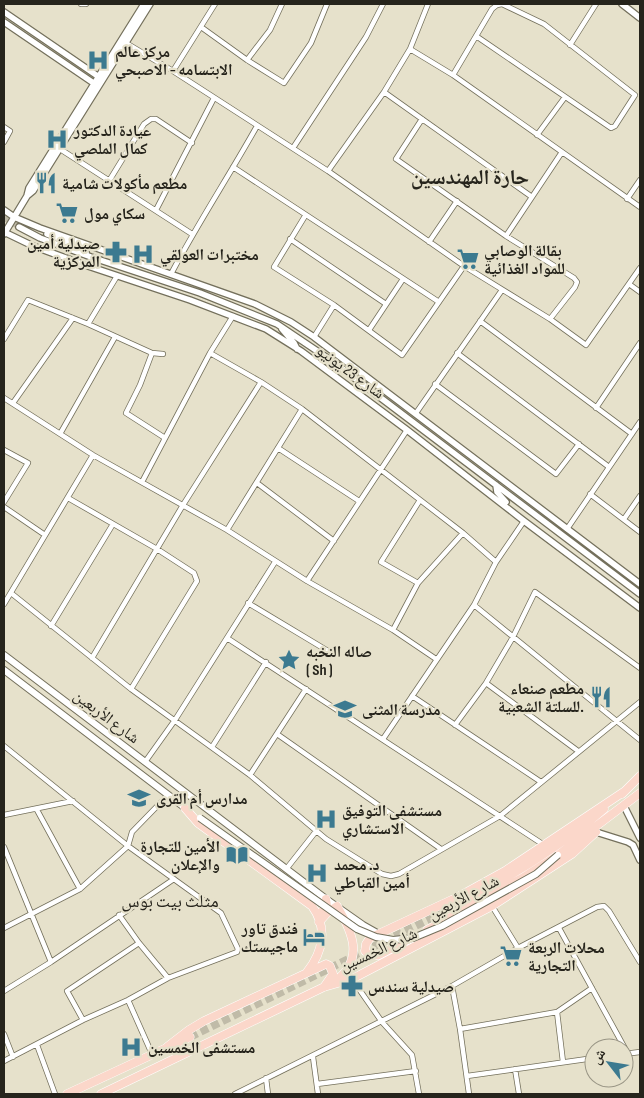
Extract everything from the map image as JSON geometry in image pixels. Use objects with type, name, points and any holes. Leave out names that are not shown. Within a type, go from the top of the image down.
[{"type":"main road","name":"شارع الأربعين","points":[[4,655],[326,899],[379,934],[388,931]]},
{"type":"main road","name":"شارع الأربعين","points":[[4,670],[185,808],[357,929],[376,937],[393,940],[413,938],[442,926],[536,874],[558,855]]},
{"type":"main road","points":[[460,904],[514,874],[550,850],[597,815],[640,776]]},
{"type":"main road","points":[[388,931],[458,898],[505,871],[625,791]]},
{"type":"main road","name":"شارع الخمسين","points":[[388,931],[370,938],[366,944],[365,951],[370,956],[379,956],[522,878],[558,855],[640,793]]},
{"type":"main road","name":"شارع الخمسين","points":[[101,1094],[327,986],[352,979],[492,906],[572,854],[622,807]]},
{"type":"main road","points":[[185,808],[198,823],[308,902],[315,910],[322,943],[314,963],[307,972]]},
{"type":"main road","points":[[315,910],[325,909],[326,899]]},
{"type":"main road","points":[[319,922],[337,906],[350,929],[353,945],[352,958],[346,970],[340,978],[327,986]]},
{"type":"main road","points":[[166,1047],[189,1030],[204,1022],[323,964],[330,966],[333,974],[327,986]]},
{"type":"main road","points":[[67,1094],[190,1037]]},
{"type":"street","points":[[81,4],[86,4]]},
{"type":"street","points":[[28,196],[29,188],[144,4]]},
{"type":"street","points":[[4,233],[60,149],[150,4]]},
{"type":"street","points":[[173,71],[215,4]]},
{"type":"street","points":[[247,60],[270,30],[282,4]]},
{"type":"street","points":[[201,27],[247,60],[284,83],[311,43],[327,4]]},
{"type":"street","points":[[292,148],[366,37],[383,4]]},
{"type":"street","points":[[328,171],[384,92],[410,49],[428,4]]},
{"type":"street","points":[[452,75],[492,9],[502,4],[544,24],[635,96],[615,126],[611,128],[476,36]]},
{"type":"street","points":[[570,45],[596,4]]},
{"type":"street","points":[[622,4],[640,18]]},
{"type":"street","points":[[4,12],[99,77]]},
{"type":"street","points":[[4,22],[95,84]]},
{"type":"street","points":[[22,34],[26,26]]},
{"type":"street","points":[[126,43],[173,71],[328,171],[464,266],[550,319],[586,345],[640,268]]},
{"type":"street","points":[[410,49],[452,75],[640,207]]},
{"type":"street","points":[[384,92],[532,197]]},
{"type":"street","points":[[537,135],[565,97]]},
{"type":"street","points":[[156,210],[214,98]]},
{"type":"street","points":[[109,181],[144,124],[151,119],[156,119],[192,143]]},
{"type":"street","points":[[422,119],[396,159],[506,236],[574,278],[577,282],[575,287],[550,319]]},
{"type":"street","points":[[171,274],[192,234],[234,168],[257,126]]},
{"type":"street","points":[[4,127],[10,131],[4,142]]},
{"type":"street","points":[[60,149],[192,234]]},
{"type":"street","points":[[506,236],[562,152]]},
{"type":"street","points":[[234,168],[439,302]]},
{"type":"street","points":[[627,199],[640,180]]},
{"type":"street","points":[[429,242],[457,201]]},
{"type":"street","name":"شارع 23 يونيو","points":[[4,210],[14,217],[40,228],[255,304],[291,322],[416,413],[640,584]]},
{"type":"street","points":[[305,216],[274,266],[334,305],[402,355],[464,266]]},
{"type":"street","points":[[19,227],[40,238],[200,292],[277,324],[332,360],[640,594]]},
{"type":"street","points":[[40,228],[44,233],[77,246],[92,257]]},
{"type":"street","name":"شارع 23 يونيو","points":[[4,233],[33,246],[190,300],[266,329],[297,349],[407,430],[640,608]]},
{"type":"street","points":[[290,239],[386,304]]},
{"type":"street","points":[[33,246],[42,245],[73,257],[92,257]]},
{"type":"street","points":[[88,324],[117,276]]},
{"type":"street","points":[[369,330],[404,279]]},
{"type":"street","points":[[629,284],[640,292]]},
{"type":"street","points":[[206,286],[215,293],[237,302],[245,310]]},
{"type":"street","points":[[416,413],[502,290]]},
{"type":"street","points":[[4,339],[28,300],[88,324],[152,353],[163,354]]},
{"type":"street","points":[[314,337],[334,305]]},
{"type":"street","points":[[142,482],[210,353],[233,316]]},
{"type":"street","points":[[13,403],[73,318]]},
{"type":"street","points":[[480,321],[632,434]]},
{"type":"street","points":[[277,324],[297,349]]},
{"type":"street","points":[[60,434],[115,337]]},
{"type":"street","points":[[596,408],[640,343]]},
{"type":"street","points":[[152,353],[140,385],[126,413],[165,438]]},
{"type":"street","points":[[210,353],[302,409],[420,500],[496,562]]},
{"type":"street","points":[[457,353],[609,467]]},
{"type":"street","points":[[92,658],[183,505],[260,382]]},
{"type":"street","points":[[435,384],[556,474],[579,444]]},
{"type":"street","points":[[4,398],[93,455],[227,530],[275,562],[393,630],[436,659]]},
{"type":"street","points":[[227,530],[302,409]]},
{"type":"street","points":[[567,529],[640,422]]},
{"type":"street","points":[[307,581],[407,430]]},
{"type":"street","points":[[278,448],[359,501]]},
{"type":"street","points":[[4,450],[28,463],[4,502]]},
{"type":"street","points":[[4,604],[93,455]]},
{"type":"street","points":[[257,483],[334,541]]},
{"type":"street","points":[[496,485],[497,492],[508,507]]},
{"type":"street","points":[[590,494],[640,532]]},
{"type":"street","points":[[624,520],[640,496]]},
{"type":"street","points":[[68,498],[157,549],[194,573],[197,580],[131,689]]},
{"type":"street","points":[[418,583],[381,562],[420,500]]},
{"type":"street","points":[[4,507],[45,535]]},
{"type":"street","points":[[383,739],[474,605],[496,562],[524,521]]},
{"type":"street","points":[[51,626],[114,524]]},
{"type":"street","points":[[393,630],[418,583],[463,534]]},
{"type":"street","points":[[145,762],[176,720],[275,562]]},
{"type":"street","points":[[454,725],[486,683],[513,637],[535,592],[640,668]]},
{"type":"street","points":[[11,593],[131,689],[176,720],[250,776],[326,839],[382,874],[391,876],[399,874],[500,816],[616,719],[640,702]]},
{"type":"street","points":[[248,603],[328,651]]},
{"type":"street","points":[[474,605],[640,740]]},
{"type":"street","points":[[227,638],[544,846]]},
{"type":"street","points":[[212,747],[266,662]]},
{"type":"street","points":[[486,683],[578,751]]},
{"type":"street","points":[[250,776],[306,689]]},
{"type":"street","points":[[412,696],[541,782]]},
{"type":"street","points":[[277,734],[440,849]]},
{"type":"street","points":[[4,746],[128,846],[221,913],[238,949],[237,952],[168,978],[128,1000],[83,1020],[4,1061]]},
{"type":"street","points":[[4,928],[80,889],[128,846],[132,832],[168,794]]},
{"type":"street","points":[[4,815],[37,810],[73,801]]},
{"type":"street","points":[[622,807],[640,838]]},
{"type":"street","points":[[37,810],[80,889]]},
{"type":"street","points":[[287,868],[317,830]]},
{"type":"street","points":[[596,832],[628,842],[632,845],[640,860]]},
{"type":"street","points":[[4,847],[51,962]]},
{"type":"street","points":[[4,991],[174,880]]},
{"type":"street","points":[[492,906],[518,948]]},
{"type":"street","points":[[235,1094],[313,1057],[452,986],[518,948],[597,907],[604,906],[609,910],[640,962]]},
{"type":"street","points":[[119,915],[168,978]]},
{"type":"street","points":[[559,928],[618,1038]]},
{"type":"street","points":[[83,1020],[67,991],[139,943]]},
{"type":"street","points":[[352,979],[382,1022],[412,1055],[419,1094]]},
{"type":"street","points":[[452,986],[469,1094]]},
{"type":"street","points":[[460,1029],[556,1012],[592,988]]},
{"type":"street","points":[[128,1000],[152,1054]]},
{"type":"street","points":[[556,1012],[563,1062]]},
{"type":"street","points":[[4,1034],[13,1057]]},
{"type":"street","points":[[37,1045],[54,1094]]},
{"type":"street","points":[[313,1057],[318,1094]]},
{"type":"street","points":[[467,1076],[584,1059]]},
{"type":"street","points":[[515,1069],[519,1094]]},
{"type":"street","points":[[317,1084],[416,1071]]},
{"type":"street","points":[[266,1078],[268,1094]]},
{"type":"tunnel","points":[[4,218],[19,227]]},
{"type":"tunnel","points":[[190,1037],[460,904]]},
{"type":"place","name":"مركز عالم الابتسامه - الاصبحي","points":[[98,60]]},
{"type":"place","name":"عيادة الدكتور كمال الملصي","points":[[57,139]]},
{"type":"place","name":"مطعم مأكولات شامية","points":[[46,183]]},
{"type":"place","name":"سكاي مول","points":[[67,213]]},
{"type":"place","name":"صيدلية أمين المركزية","points":[[116,252]]},
{"type":"place","name":"مختبرات العولقي","points":[[143,254]]},
{"type":"place","name":"بقالة الوصابي للمواد الغذائية","points":[[468,259]]},
{"type":"place","name":"صاله النخبه ( Sh )","points":[[289,660]]},
{"type":"place","name":"مطعم صنعاء للسلتة الشعبية.","points":[[601,697]]},
{"type":"place","name":"مدرسة المثنى","points":[[345,709]]},
{"type":"place","name":"مدارس أم القرى","points":[[139,798]]},
{"type":"place","name":"مستشفى التوفيق الاستشاري","points":[[326,819]]},
{"type":"place","name":"الأمين للتجارة والإعلان","points":[[237,855]]},
{"type":"place","name":"د. محمد أمين القباطي","points":[[317,873]]},
{"type":"place","name":"فندق تاور ماجيستك","points":[[314,937]]},
{"type":"place","name":"محلات الربعة التجارية","points":[[511,956]]},
{"type":"place","name":"صيدلية سندس","points":[[352,986]]},
{"type":"place","name":"مستشفى الخمسين","points":[[131,1047]]},
{"type":"district","name":"حارة المهندسين","points":[[470,177]]},
{"type":"district","name":"مثلث بيت بوس","points":[[170,901]]}]
